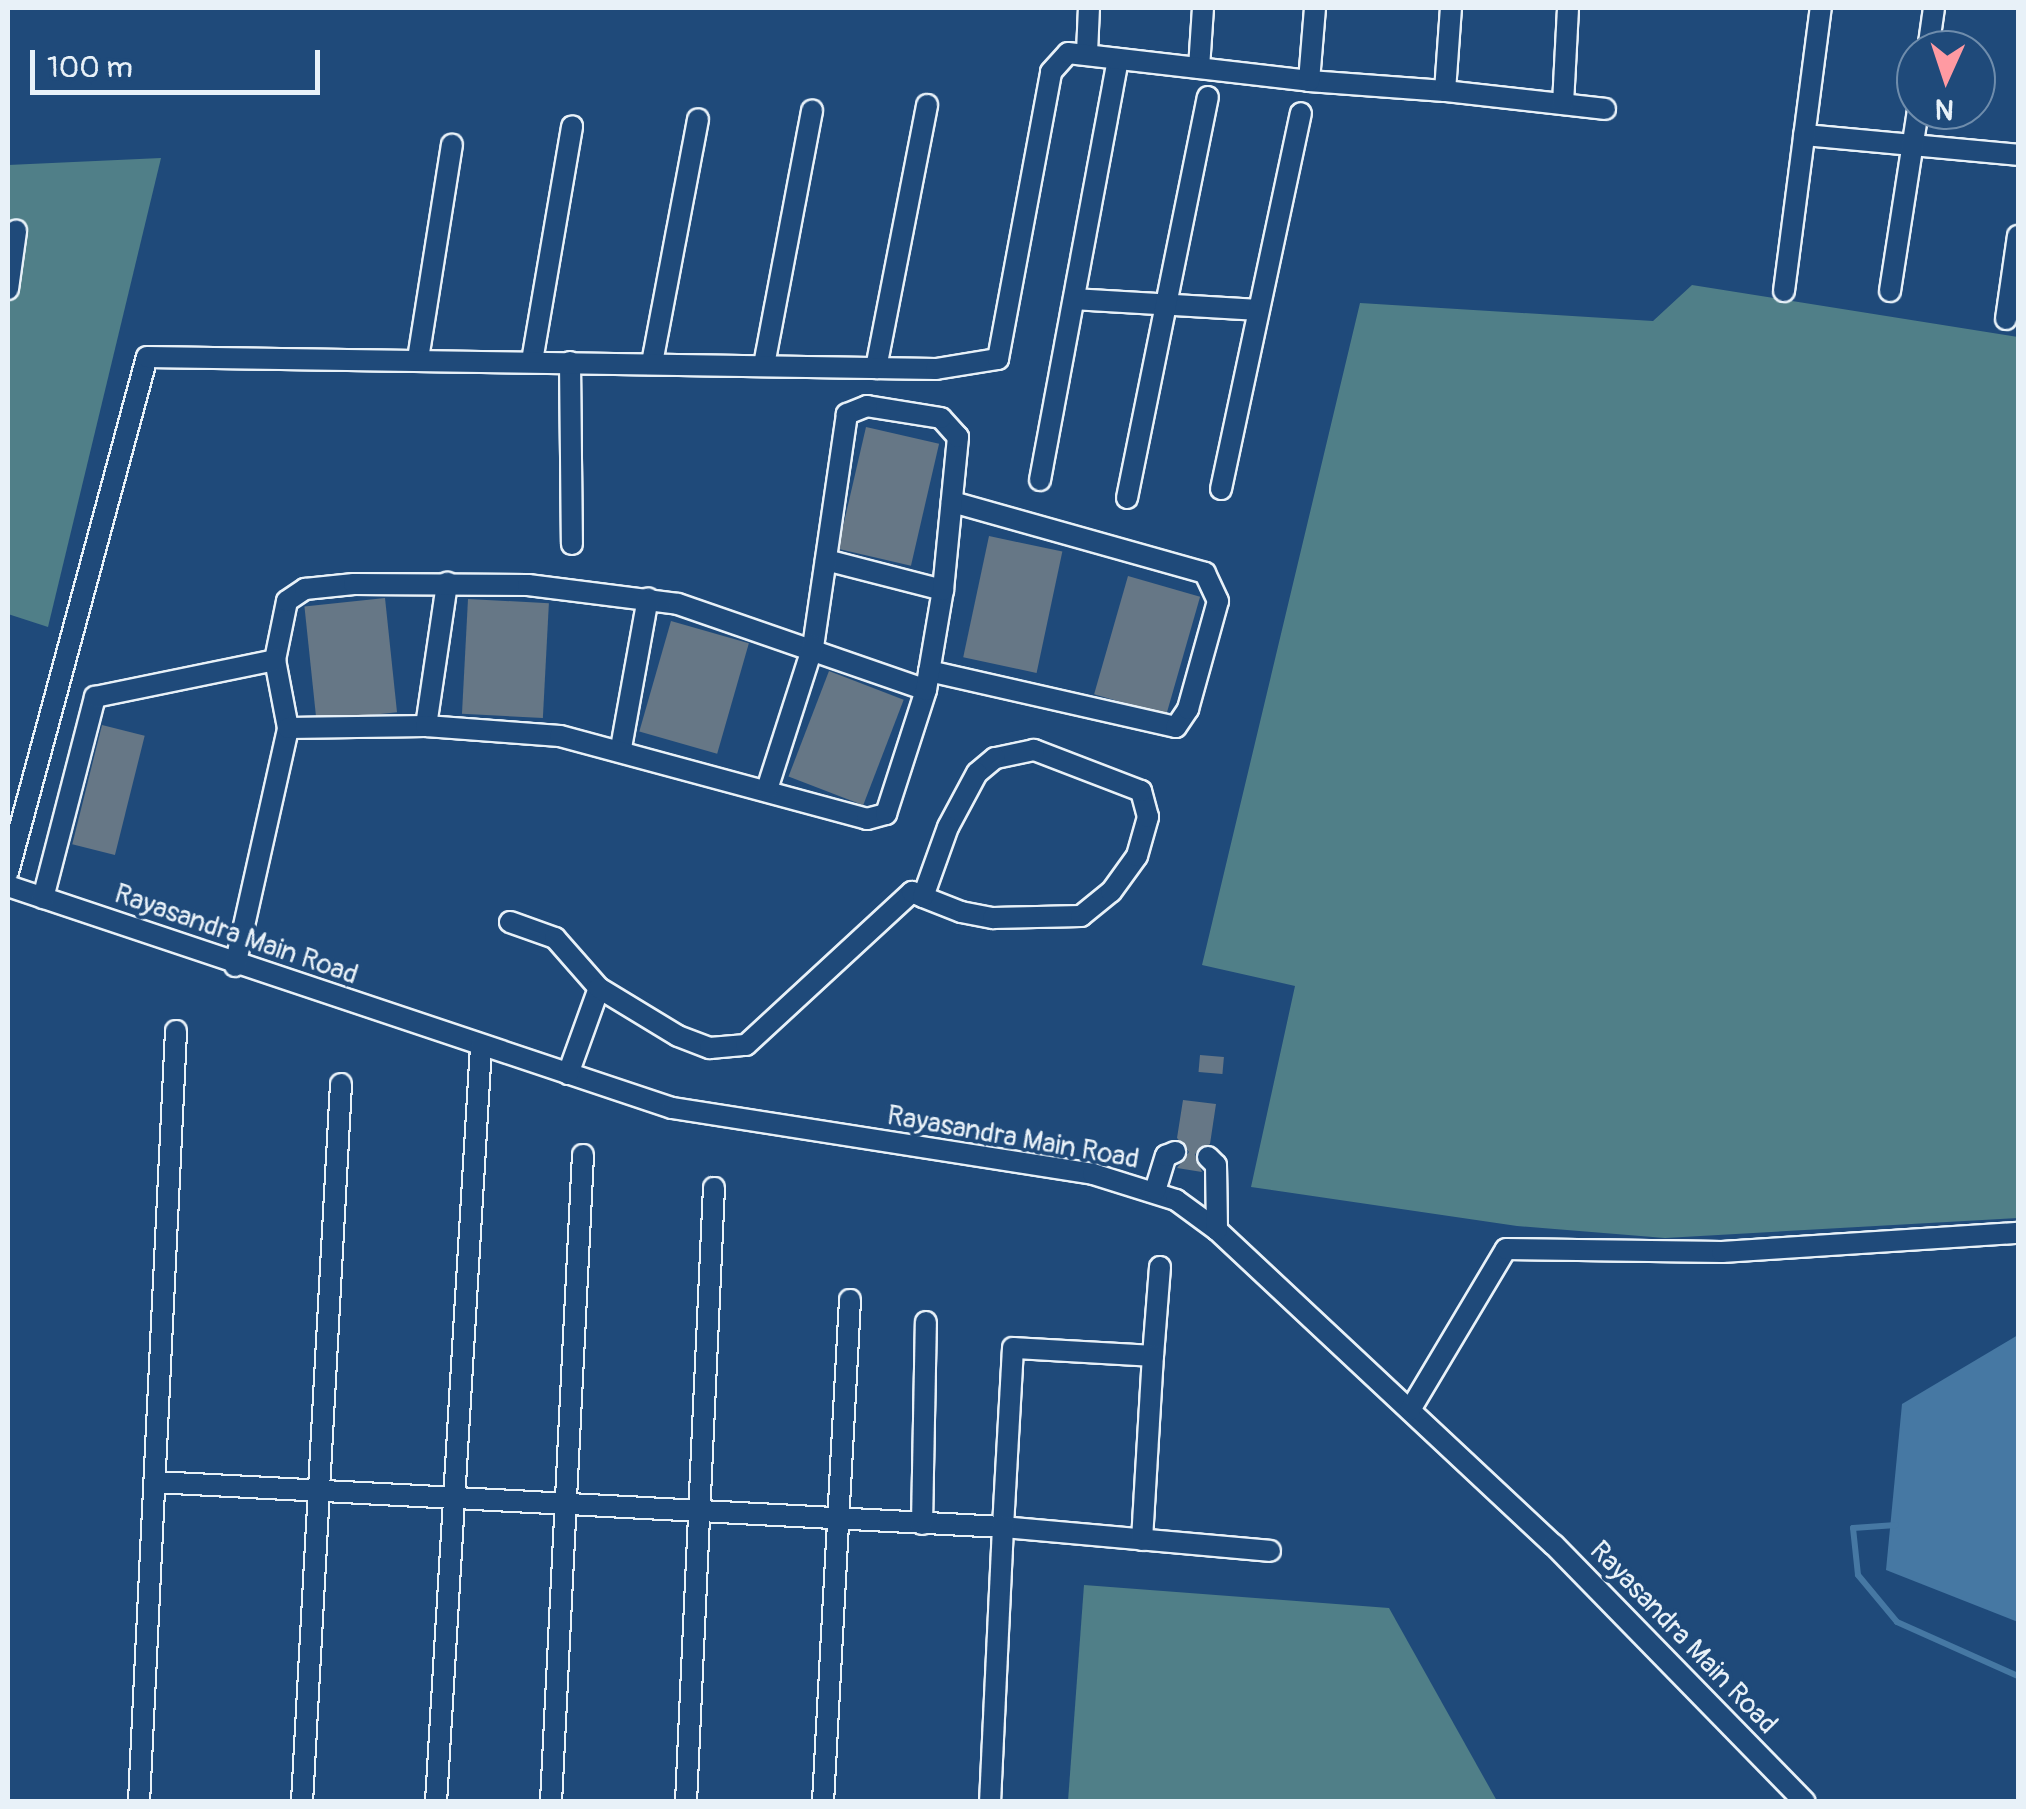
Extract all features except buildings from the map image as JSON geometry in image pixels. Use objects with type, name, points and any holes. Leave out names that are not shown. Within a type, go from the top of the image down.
[{"type":"street","points":[[1086,53],[1089,8]]},
{"type":"street","points":[[1199,68],[1203,8]]},
{"type":"street","points":[[1309,80],[1314,8]]},
{"type":"street","points":[[1445,91],[1451,8]]},
{"type":"street","points":[[1563,104],[1568,8]]},
{"type":"street","points":[[1784,291],[1820,8]]},
{"type":"street","points":[[8,872],[147,357],[964,368],[998,360],[1051,72],[1068,53],[1605,109]]},
{"type":"street","points":[[1040,480],[1118,59]]},
{"type":"street","points":[[1127,498],[1208,97]]},
{"type":"street","points":[[876,368],[927,105]]},
{"type":"street","points":[[764,366],[812,110]]},
{"type":"street","points":[[1221,489],[1301,113]]},
{"type":"street","points":[[652,363],[698,119]]},
{"type":"street","points":[[532,361],[572,126]]},
{"type":"street","points":[[1890,291],[1915,130]]},
{"type":"street","points":[[1804,135],[2018,155]]},
{"type":"street","points":[[418,359],[452,145]]},
{"type":"street","points":[[8,290],[16,231]]},
{"type":"street","points":[[2006,319],[2018,236]]},
{"type":"street","points":[[1074,299],[1258,310]]},
{"type":"street","points":[[570,362],[572,544]]},
{"type":"street","points":[[288,728],[426,726],[560,736],[621,748],[867,820],[886,814],[927,681],[942,590],[952,502],[954,426],[942,418],[852,408],[813,646],[767,789]]},
{"type":"street","points":[[235,966],[288,728],[275,660],[292,592],[447,583],[648,598],[725,615],[927,681],[1176,727],[1188,708],[1218,602],[1205,573],[952,502]]},
{"type":"street","points":[[826,560],[942,590]]},
{"type":"street","points":[[426,726],[447,583]]},
{"type":"street","points":[[621,748],[648,598]]},
{"type":"street","points":[[43,898],[95,698],[275,660]]},
{"type":"street","points":[[510,922],[555,938],[599,988],[678,1036],[710,1048],[746,1045],[912,892],[923,897],[993,918],[1081,916],[1111,892],[1137,856],[1148,817],[1140,791],[1034,750],[996,758],[977,773],[948,827],[923,897]]},
{"type":"street","name":"Rayasandra Main Road","points":[[8,886],[235,966],[672,1108],[1093,1174],[1155,1191],[1217,1230],[1554,1545],[1804,1802]]},
{"type":"street","points":[[568,1074],[599,988]]},
{"type":"street","points":[[138,1802],[176,1031]]},
{"type":"street","points":[[436,1802],[481,1046]]},
{"type":"street","points":[[302,1802],[342,1084]]},
{"type":"street","points":[[1155,1191],[1166,1156],[1175,1152]]},
{"type":"street","points":[[551,1802],[570,1508],[583,1155]]},
{"type":"street","points":[[1208,1157],[1216,1166],[1217,1230]]},
{"type":"street","points":[[686,1802],[714,1188]]},
{"type":"street","points":[[1410,1410],[1506,1249],[1722,1252],[2018,1233]]},
{"type":"street","points":[[1142,1540],[1160,1267]]},
{"type":"street","points":[[823,1802],[850,1300]]},
{"type":"street","points":[[922,1524],[926,1322]]},
{"type":"street","points":[[990,1802],[1013,1348],[1153,1356]]},
{"type":"street","points":[[155,1482],[456,1502],[1003,1527],[1270,1551]]},
{"type":"green space","points":[[161,158],[48,627],[8,614],[8,165]]},
{"type":"green space","points":[[1692,285],[2018,337],[2018,1218],[1665,1238],[1517,1226],[1251,1187],[1295,986],[1202,965],[1360,303],[1653,321]]},
{"type":"green space","points":[[1084,1585],[1389,1608],[1497,1801],[1068,1801]]},
{"type":"water","points":[[2018,1335],[2018,1622],[1886,1570],[1902,1404]]},
{"type":"waterway","points":[[1896,1525],[1853,1528],[1858,1575],[1897,1622],[2018,1676]]}]
